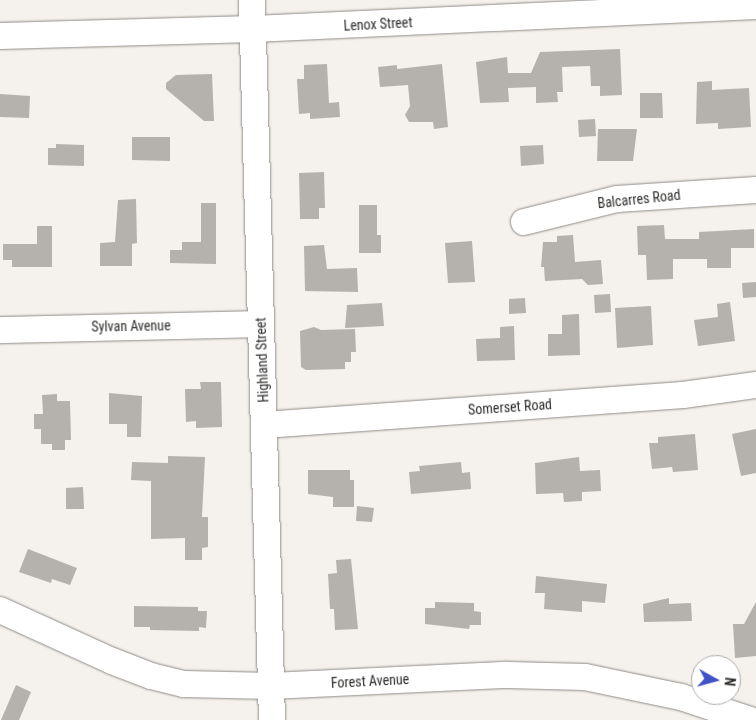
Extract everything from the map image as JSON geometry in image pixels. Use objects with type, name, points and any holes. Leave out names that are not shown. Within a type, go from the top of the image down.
[{"type":"street","name":"Highland Street","points":[[252,0],[272,720]]},
{"type":"street","name":"Lenox Street","points":[[0,36],[253,29],[524,8],[756,6]]},
{"type":"street","name":"Balcarres Road","points":[[524,222],[617,199],[756,190]]},
{"type":"street","name":"Sylvan Avenue","points":[[0,330],[261,324]]},
{"type":"street","name":"Somerset Road","points":[[264,425],[683,395],[756,385]]},
{"type":"street","name":"Forest Avenue","points":[[0,610],[151,676],[214,686],[271,686],[508,674],[585,677],[673,695],[750,720]]},
{"type":"building","points":[[620,49],[622,95],[600,96],[600,86],[591,86],[590,66],[562,67],[563,92],[557,92],[558,102],[536,103],[536,87],[508,88],[509,102],[480,103],[476,62],[507,57],[508,73],[531,73],[540,52]]},
{"type":"building","points":[[327,64],[329,103],[339,102],[340,117],[310,119],[310,113],[299,114],[297,79],[304,79],[304,65]]},
{"type":"building","points":[[442,64],[448,127],[434,129],[433,122],[409,122],[405,115],[410,106],[408,85],[380,87],[378,67],[397,65],[397,69]]},
{"type":"building","points":[[212,74],[214,121],[204,121],[166,89],[166,83],[176,75]]},
{"type":"building","points":[[712,81],[712,90],[749,88],[751,127],[718,129],[718,123],[696,124],[697,82]]},
{"type":"building","points":[[640,93],[662,93],[663,118],[640,118]]},
{"type":"building","points":[[0,94],[30,96],[29,118],[0,117]]},
{"type":"building","points":[[595,119],[596,136],[579,137],[578,120]]},
{"type":"building","points":[[598,129],[637,129],[633,161],[597,161]]},
{"type":"building","points":[[132,137],[170,137],[170,161],[132,160]]},
{"type":"building","points":[[56,144],[84,145],[84,166],[48,165],[48,148],[56,148]]},
{"type":"building","points":[[543,145],[544,164],[521,166],[520,146]]},
{"type":"building","points":[[324,172],[325,208],[319,208],[319,219],[300,219],[299,173]]},
{"type":"building","points":[[136,199],[137,243],[132,244],[132,266],[100,266],[100,243],[115,242],[118,200]]},
{"type":"building","points":[[201,203],[216,203],[216,264],[170,263],[170,250],[182,250],[182,242],[201,242]]},
{"type":"building","points":[[359,205],[377,205],[377,235],[381,235],[381,253],[359,253]]},
{"type":"building","points":[[664,225],[665,239],[699,239],[699,232],[754,229],[754,248],[731,248],[731,268],[707,268],[707,259],[673,259],[673,279],[647,280],[646,255],[638,255],[637,226]]},
{"type":"building","points":[[37,226],[52,226],[52,267],[12,267],[12,260],[3,260],[3,244],[37,244]]},
{"type":"building","points":[[573,235],[575,262],[601,260],[603,284],[588,285],[582,279],[545,281],[544,267],[541,267],[543,242],[557,242],[557,236]]},
{"type":"building","points":[[472,241],[475,282],[448,283],[445,243]]},
{"type":"building","points":[[324,245],[327,269],[357,268],[358,292],[305,291],[304,246]]},
{"type":"building","points":[[756,282],[756,297],[743,298],[742,283]]},
{"type":"building","points":[[610,294],[611,312],[595,313],[594,295]]},
{"type":"building","points":[[525,298],[526,313],[509,314],[509,299]]},
{"type":"building","points":[[730,302],[735,341],[698,346],[694,320],[718,317],[717,304]]},
{"type":"building","points":[[382,303],[384,326],[345,328],[347,305]]},
{"type":"building","points":[[651,306],[653,345],[617,348],[615,308]]},
{"type":"building","points":[[579,314],[580,355],[548,356],[548,334],[562,334],[562,315]]},
{"type":"building","points":[[514,326],[515,360],[477,361],[476,339],[500,338],[500,327]]},
{"type":"building","points":[[314,327],[321,330],[355,329],[356,352],[351,352],[351,362],[345,362],[345,369],[306,370],[301,367],[300,331]]},
{"type":"building","points":[[200,382],[221,382],[222,427],[196,428],[196,421],[186,422],[185,389],[201,389]]},
{"type":"building","points":[[109,393],[142,396],[141,437],[127,437],[127,424],[109,424]]},
{"type":"building","points":[[57,394],[57,401],[70,401],[71,440],[65,440],[65,450],[52,450],[52,444],[41,444],[41,429],[34,429],[34,414],[43,414],[42,395]]},
{"type":"building","points":[[756,429],[756,473],[741,476],[732,434]]},
{"type":"building","points":[[695,434],[698,470],[673,472],[672,467],[652,469],[649,443],[658,443],[658,437]]},
{"type":"building","points":[[168,456],[205,457],[202,517],[208,517],[208,547],[202,548],[202,560],[185,560],[185,538],[151,539],[151,481],[131,480],[132,462],[168,463]]},
{"type":"building","points":[[579,457],[580,471],[600,470],[601,491],[582,492],[582,501],[564,502],[563,493],[536,494],[535,463]]},
{"type":"building","points":[[461,462],[462,473],[470,472],[471,489],[411,494],[409,472],[420,471],[419,466]]},
{"type":"building","points":[[308,470],[350,470],[350,480],[354,480],[354,507],[333,507],[333,497],[308,494]]},
{"type":"building","points":[[83,487],[84,509],[66,509],[66,488]]},
{"type":"building","points":[[357,506],[374,508],[372,522],[356,521]]},
{"type":"building","points":[[28,549],[77,568],[70,585],[52,579],[51,583],[19,572]]},
{"type":"building","points":[[351,559],[358,629],[335,630],[334,609],[330,609],[328,574],[337,573],[336,560]]},
{"type":"building","points":[[536,576],[607,584],[605,603],[582,601],[582,612],[544,609],[545,593],[535,593]]},
{"type":"building","points":[[669,598],[669,604],[691,603],[692,621],[644,622],[643,604]]},
{"type":"building","points":[[435,602],[474,603],[474,611],[481,612],[481,625],[470,625],[469,629],[425,624],[425,608],[435,608]]},
{"type":"building","points":[[756,602],[756,656],[741,657],[741,655],[735,655],[733,624],[744,624]]},
{"type":"building","points":[[134,606],[198,607],[198,611],[207,611],[206,628],[199,627],[199,631],[150,630],[150,627],[134,627]]},
{"type":"building","points":[[16,685],[31,692],[19,720],[1,720]]}]
